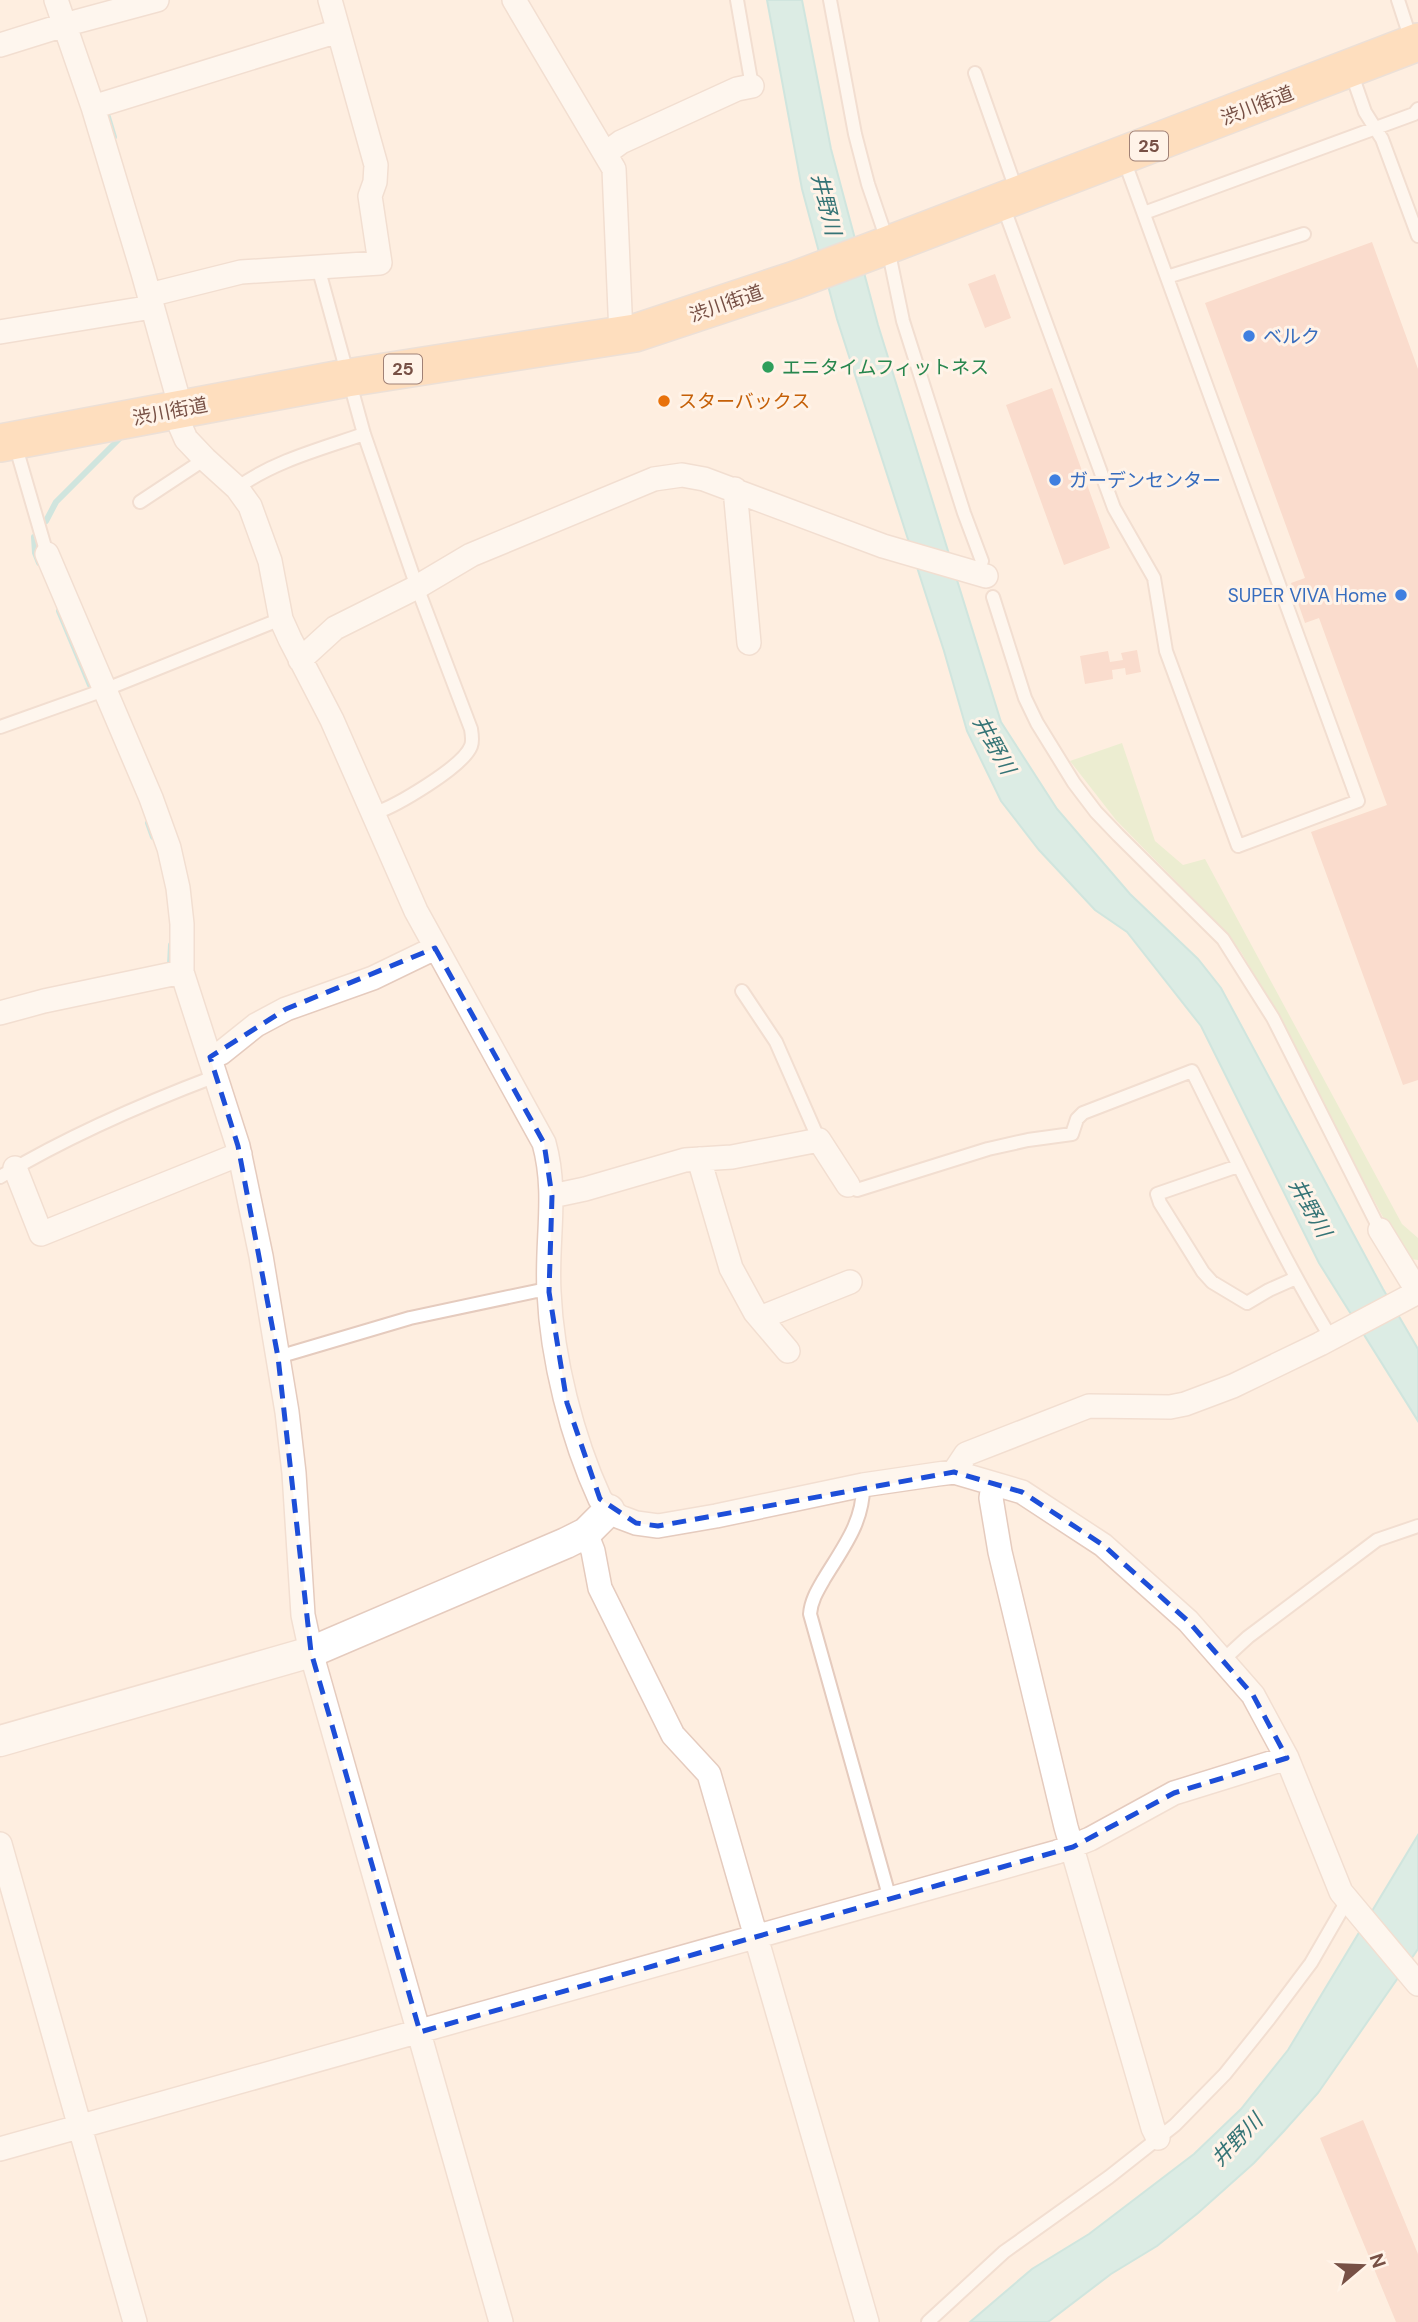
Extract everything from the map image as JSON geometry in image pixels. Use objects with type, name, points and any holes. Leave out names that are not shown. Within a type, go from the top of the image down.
[{"type":"main road","name":"渋川街道","points":[[7,442],[348,378],[621,335],[674,321],[884,247],[1415,43]]},
{"type":"street","points":[[56,0],[93,107],[150,301],[176,391],[179,423],[186,439],[237,488],[250,506],[270,561],[281,619],[332,720],[416,911],[544,1143],[551,1166],[549,1292],[555,1353],[559,1376],[600,1499],[609,1510],[636,1523],[658,1525],[716,1517],[863,1485],[954,1472],[1022,1492],[1103,1545],[1188,1621],[1254,1695],[1287,1758],[1341,1892],[1416,1982]]},
{"type":"street","points":[[0,45],[157,0]]},
{"type":"street","points":[[0,332],[150,301],[241,272],[380,263],[370,196],[375,182],[376,165],[330,0]]},
{"type":"street","points":[[514,0],[614,169],[621,335]]},
{"type":"street","points":[[93,107],[338,32]]},
{"type":"street","points":[[606,153],[621,142],[737,89],[752,86]]},
{"type":"street","points":[[300,660],[335,628],[417,587],[471,555],[654,479],[682,475],[735,489],[883,546],[985,577]]},
{"type":"street","points":[[735,489],[750,643]]},
{"type":"street","points":[[47,554],[151,799],[169,848],[183,924],[182,972],[240,1154],[254,1217],[294,1473],[303,1615],[501,2322]]},
{"type":"street","points":[[213,1066],[221,1053],[256,1025],[286,1009],[373,978],[435,948]]},
{"type":"street","points":[[0,1013],[182,972]]},
{"type":"street","points":[[552,1196],[685,1160],[732,1157],[819,1140],[848,1185]]},
{"type":"street","points":[[7,1172],[41,1234],[240,1154]]},
{"type":"street","points":[[699,1159],[731,1268],[760,1318],[788,1351]]},
{"type":"street","points":[[954,1472],[966,1454],[1089,1406],[1170,1407],[1185,1404],[1233,1386],[1334,1336],[1415,1287],[1380,1230]]},
{"type":"street","points":[[760,1318],[850,1282]]},
{"type":"street","points":[[993,1485],[991,1497],[1000,1552],[1073,1847],[1158,2138]]},
{"type":"street","points":[[0,1741],[312,1652],[586,1533],[609,1510]]},
{"type":"street","points":[[586,1533],[593,1551],[600,1588],[673,1735],[709,1774],[867,2322]]},
{"type":"street","points":[[0,2149],[1073,1847],[1174,1793],[1287,1758]]},
{"type":"street","points":[[0,1844],[135,2322]]},
{"type":"lane","points":[[737,0],[752,86]]},
{"type":"lane","points":[[830,0],[855,134],[903,321],[1025,698],[1067,772],[1096,812],[1223,939],[1273,1018],[1380,1230]]},
{"type":"lane","points":[[1398,0],[1415,43]]},
{"type":"lane","points":[[1350,69],[1365,112],[1382,139],[1418,236]]},
{"type":"lane","points":[[975,73],[1041,310],[1114,508],[1154,578],[1166,651],[1238,846],[1358,801],[1123,156]]},
{"type":"lane","points":[[1144,213],[1374,128],[1417,116]]},
{"type":"lane","points":[[1167,277],[1304,234]]},
{"type":"lane","points":[[318,267],[363,434],[471,729],[471,748],[449,771],[374,813]]},
{"type":"lane","points":[[237,488],[253,476],[284,462],[363,434]]},
{"type":"lane","points":[[7,442],[47,554]]},
{"type":"lane","points":[[140,502],[205,459]]},
{"type":"lane","points":[[0,727],[104,690],[281,619]]},
{"type":"lane","points":[[743,991],[776,1042],[819,1140]]},
{"type":"lane","points":[[7,1172],[213,1066]]},
{"type":"lane","points":[[848,1185],[857,1190],[988,1149],[1072,1134],[1077,1119],[1083,1113],[1192,1071],[1296,1278],[1334,1336]]},
{"type":"lane","points":[[1238,1166],[1157,1194],[1160,1203],[1203,1272],[1212,1282],[1247,1303],[1296,1278]]},
{"type":"lane","points":[[278,1357],[410,1318],[537,1291],[549,1292]]},
{"type":"lane","points":[[863,1485],[863,1499],[854,1529],[814,1596],[810,1614],[890,1899]]},
{"type":"lane","points":[[1223,1660],[1248,1637],[1377,1540],[1418,1526]]},
{"type":"lane","points":[[928,2322],[966,2284],[1004,2252],[1109,2177],[1175,2125],[1225,2074],[1262,2028],[1311,1964],[1351,1903]]},
{"type":"highlighted area","points":[[435,948],[544,1143],[552,1196],[549,1292],[567,1403],[600,1499],[636,1523],[658,1526],[954,1472],[1022,1492],[1103,1545],[1188,1621],[1253,1695],[1287,1758],[1174,1793],[1073,1847],[420,2032],[311,1652],[278,1357],[238,1146],[210,1057],[286,1009]]},
{"type":"green space","points":[[1122,743],[1155,841],[1183,865],[1205,859],[1402,1224],[1418,1238],[1418,1260],[1411,1259],[1383,1217],[1330,1119],[1282,1021],[1241,952],[1219,925],[1116,820],[1070,761]]},
{"type":"water","name":"井野川","points":[[767,0],[802,0],[831,149],[878,325],[1001,722],[1057,809],[1130,894],[1198,959],[1221,988],[1418,1349],[1418,1421],[1319,1263],[1201,1026],[1127,932],[1095,910],[1039,850],[1001,801],[967,731],[944,651],[837,319],[802,189]]},
{"type":"water","name":"井野川","points":[[1418,1835],[1418,1949],[1318,2093],[1284,2131],[1254,2163],[1198,2213],[1157,2246],[1111,2274],[1048,2322],[970,2322],[1032,2269],[1089,2234],[1194,2154],[1241,2109],[1288,2050]]},
{"type":"building","points":[[1372,242],[1418,369],[1418,1080],[1403,1085],[1311,832],[1387,805],[1319,618],[1305,623],[1291,583],[1305,578],[1205,303]]},
{"type":"building","points":[[995,274],[1011,318],[985,328],[968,284]]},
{"type":"building","points":[[1052,388],[1110,548],[1064,565],[1006,405]]},
{"type":"building","points":[[1137,650],[1141,672],[1126,675],[1125,668],[1112,670],[1113,679],[1085,684],[1080,656],[1108,651],[1110,662],[1123,660],[1121,653]]},
{"type":"building","points":[[1363,2120],[1418,2254],[1418,2322],[1396,2322],[1320,2138]]},
{"type":"waterway","points":[[105,107],[114,137]]},
{"type":"waterway","points":[[46,521],[56,502],[122,436]]},
{"type":"waterway","points":[[34,537],[39,563]]},
{"type":"waterway","points":[[59,611],[90,685]]},
{"type":"waterway","points":[[148,823],[153,837]]},
{"type":"waterway","points":[[170,964],[171,945]]},
{"type":"place","name":"ベルク","points":[[1249,336]]},
{"type":"place","name":"エニタイムフィットネス","points":[[768,367]]},
{"type":"place","name":"スターバックス","points":[[664,401]]},
{"type":"place","name":"ガーデンセンター","points":[[1055,480]]},
{"type":"place","name":"SUPER VIVA Home","points":[[1401,595]]}]
